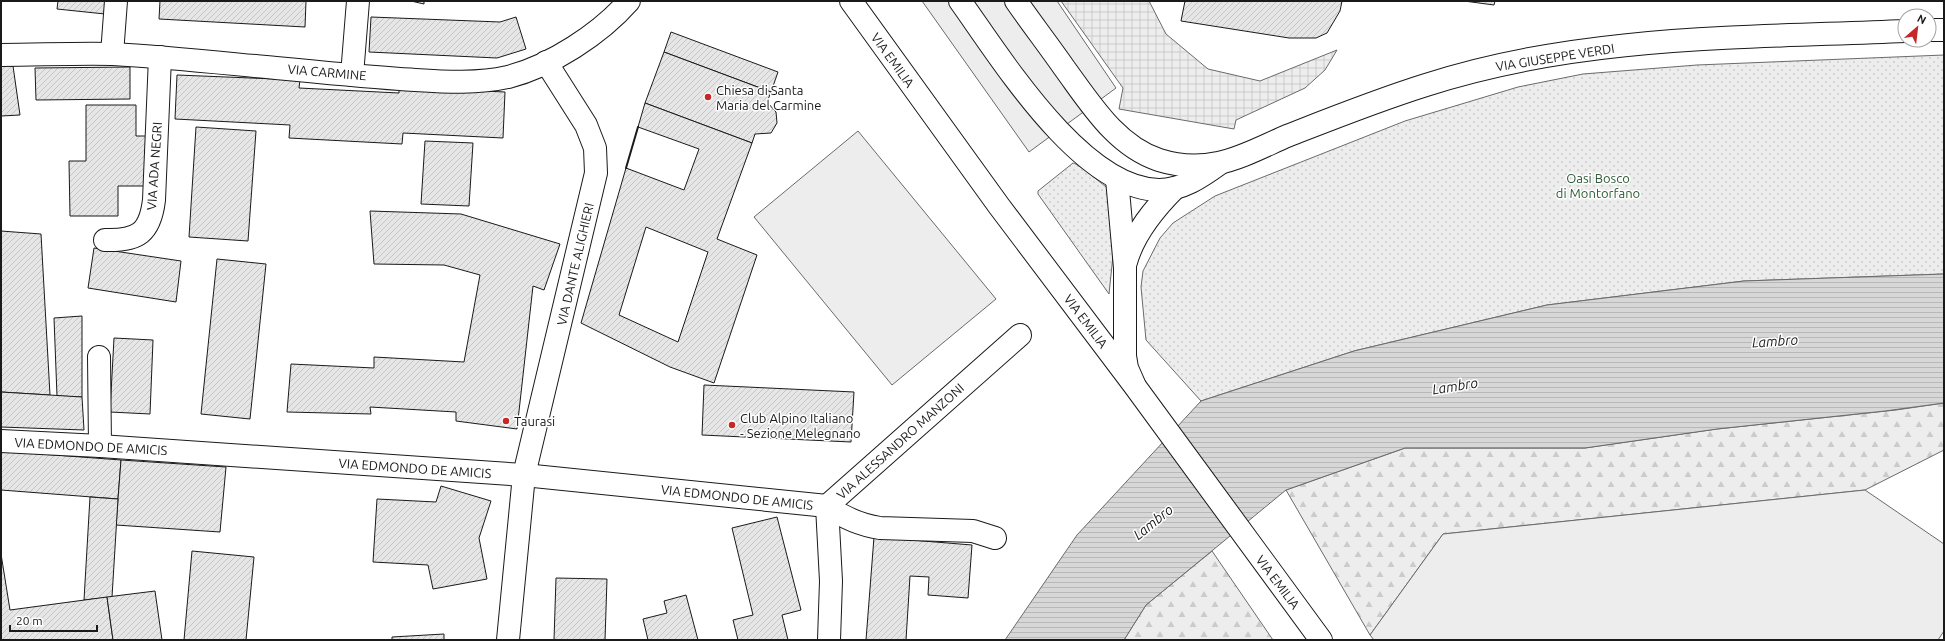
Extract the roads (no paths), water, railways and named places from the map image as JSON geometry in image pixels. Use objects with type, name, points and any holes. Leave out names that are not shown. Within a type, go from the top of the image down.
[{"type":"street","points":[[112,54],[116,1]]},
{"type":"street","points":[[352,75],[358,1]]},
{"type":"street","name":"VIA CARMINE","points":[[1,55],[112,54],[443,82],[482,81],[518,74],[546,62],[595,33],[614,17],[629,1]]},
{"type":"street","name":"VIA EMILIA","points":[[851,1],[999,206],[1158,416],[1321,640]]},
{"type":"street","points":[[960,1],[1030,100],[1046,118],[1093,161],[1117,179],[1130,185],[1144,188],[1159,190],[1175,188],[1194,182],[1222,163]]},
{"type":"street","points":[[1016,1],[1080,90],[1110,127],[1125,141],[1142,152],[1170,163],[1195,166],[1222,163]]},
{"type":"street","name":"VIA GIUSEPPE VERDI","points":[[1222,163],[1353,110],[1425,85],[1469,72],[1534,58],[1608,47],[1654,43],[1897,31]]},
{"type":"street","name":"VIA ADA NEGRI","points":[[105,240],[132,239],[141,233],[150,220],[154,200],[160,57]]},
{"type":"street","name":"VIA DANTE ALIGHIERI","points":[[508,640],[524,475],[596,173],[595,148],[586,125],[546,62]]},
{"type":"street","points":[[1117,179],[1125,268],[1125,356],[1127,368],[1134,385]]},
{"type":"street","points":[[1125,268],[1129,252],[1136,236],[1153,212],[1175,188]]},
{"type":"street","name":"VIA ALESSANDRO MANZONI","points":[[829,640],[831,581],[827,506],[1020,335]]},
{"type":"street","points":[[99,357],[100,446]]},
{"type":"street","name":"VIA EDMONDO DE AMICIS","points":[[1,441],[100,446],[524,475],[827,506]]},
{"type":"street","points":[[827,506],[846,518],[868,526],[880,528],[972,531],[980,532],[995,538]]},
{"type":"water","name":"Lambro","points":[[1944,274],[1944,403],[1885,411],[1717,429],[1585,448],[1405,448],[1286,490],[1146,605],[1124,640],[1005,640],[1077,535],[1201,401],[1354,351],[1547,305],[1744,281]]},
{"type":"place","name":"Chiesa di Santa Maria del Carmine","points":[[708,97]]},
{"type":"place","name":"Taurasi","points":[[506,421]]},
{"type":"place","name":"Club Alpino Italiano - Sezione Melegnano","points":[[732,425]]},
{"type":"park label","name":"Oasi Bosco di Montorfano","points":[[1598,186]]}]
